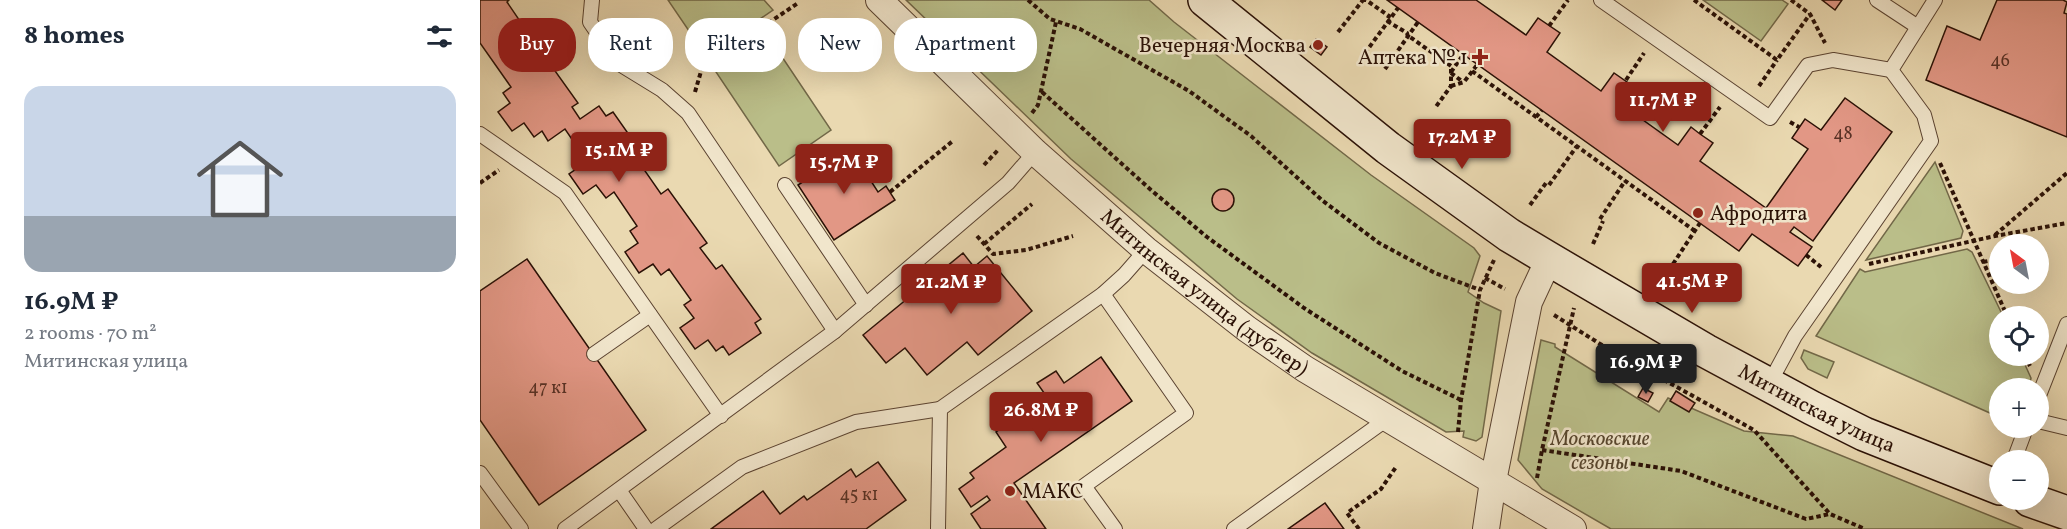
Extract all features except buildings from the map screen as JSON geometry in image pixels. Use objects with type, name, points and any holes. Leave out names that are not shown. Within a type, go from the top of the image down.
[{"type":"main road","name":"Митинская улица","points":[[1205,0],[1388,148],[1509,235],[1549,260],[1768,386],[1864,434],[1989,484]]},
{"type":"main road","points":[[2049,507],[2067,513]]},
{"type":"street","name":"Митинская улица (дублер)","points":[[879,0],[1035,152],[1146,250],[1247,329],[1305,369],[1573,529]]},
{"type":"street","points":[[1486,529],[1493,481],[1529,302],[1549,260]]},
{"type":"lane","points":[[592,0],[590,22],[618,63],[662,90],[688,113],[835,331]]},
{"type":"lane","points":[[1601,0],[1770,118],[1808,65],[1833,60],[1891,70],[1924,115],[1931,141],[1796,336],[1768,386]]},
{"type":"lane","points":[[1877,0],[1918,27]]},
{"type":"lane","points":[[1891,70],[1935,0]]},
{"type":"lane","points":[[480,134],[565,193],[721,416]]},
{"type":"lane","points":[[566,529],[835,331],[1008,183],[1035,152]]},
{"type":"lane","points":[[785,185],[866,305]]},
{"type":"lane","points":[[656,529],[742,467],[856,422],[940,409],[1103,294],[1146,250]]},
{"type":"lane","points":[[1103,294],[1186,413],[1084,486],[1115,529]]},
{"type":"lane","points":[[594,354],[650,315]]},
{"type":"lane","points":[[2046,378],[2067,324]]},
{"type":"lane","points":[[938,529],[940,409]]},
{"type":"lane","points":[[1234,529],[1387,419]]},
{"type":"lane","points":[[2049,424],[2067,428]]},
{"type":"lane","points":[[480,473],[521,529]]},
{"type":"lane","points":[[619,490],[646,529]]},
{"type":"path","points":[[1022,0],[1033,4]]},
{"type":"path","points":[[1028,0],[1056,22],[1080,29],[1189,91],[1251,136],[1323,201],[1379,243],[1435,273],[1480,290]]},
{"type":"path","points":[[1338,32],[1362,0],[1366,0],[1389,16],[1388,21]]},
{"type":"path","points":[[1549,26],[1568,0]]},
{"type":"path","points":[[1694,0],[1778,60]]},
{"type":"path","points":[[1791,0],[1810,14],[1833,60]]},
{"type":"path","points":[[688,113],[702,68],[798,3]]},
{"type":"path","points":[[1365,53],[1398,8]]},
{"type":"path","points":[[1747,103],[1810,14]]},
{"type":"path","points":[[1388,21],[1451,66],[1451,86]]},
{"type":"path","points":[[1028,118],[1038,105],[1042,92],[1056,22]]},
{"type":"path","points":[[1385,69],[1418,22]]},
{"type":"path","points":[[1626,80],[1655,38]]},
{"type":"path","points":[[1450,73],[1464,55]]},
{"type":"path","points":[[1435,108],[1451,86],[1464,82],[1477,64]]},
{"type":"path","points":[[1472,71],[1695,231]]},
{"type":"path","points":[[1450,73],[1464,82]]},
{"type":"path","points":[[1700,134],[1731,91]]},
{"type":"path","points":[[1042,92],[1207,237],[1304,308],[1402,371],[1461,400]]},
{"type":"path","points":[[1536,117],[1542,110]]},
{"type":"path","points":[[890,192],[954,140]]},
{"type":"path","points":[[1931,141],[2003,306]]},
{"type":"path","points":[[1530,205],[1577,146]]},
{"type":"path","points":[[984,165],[1001,147]]},
{"type":"path","points":[[1997,234],[2067,173]]},
{"type":"path","points":[[1593,244],[1602,220],[1625,181]]},
{"type":"path","points":[[984,244],[1032,204]]},
{"type":"path","points":[[964,221],[993,255],[1026,250],[1073,236]]},
{"type":"path","points":[[1673,264],[1700,223]]},
{"type":"path","points":[[2007,234],[2067,224]]},
{"type":"path","points":[[1842,270],[1989,237]]},
{"type":"path","points":[[1458,436],[1461,400],[1480,290],[1494,260]]},
{"type":"path","points":[[1983,261],[1989,260]]},
{"type":"path","points":[[1485,278],[1505,289]]},
{"type":"path","points":[[1536,482],[1574,308]]},
{"type":"path","points":[[1554,315],[1605,347],[1754,430],[1830,514],[1865,529]]},
{"type":"path","points":[[1542,450],[1681,471],[1806,519],[1830,514]]},
{"type":"path","points":[[1359,529],[1347,513],[1381,489],[1396,467]]},
{"type":"green space","points":[[668,0],[764,0],[773,10],[761,18],[685,18],[685,25]]},
{"type":"green space","points":[[906,0],[1149,0],[1174,22],[1371,175],[1474,248],[1480,256],[1468,292],[1501,311],[1482,437],[1476,441],[1463,437],[1464,431],[1446,432],[1312,353],[1237,299],[1071,159],[981,72],[1037,72],[1037,18],[925,18]]},
{"type":"green space","points":[[1703,0],[1782,0],[1788,4],[1761,41]]},
{"type":"green space","points":[[786,63],[831,130],[779,166],[716,72],[786,72]]},
{"type":"green space","points":[[1935,162],[1963,231],[1961,238],[1866,260]]},
{"type":"green space","points":[[1967,249],[1972,252],[1989,287],[1989,294],[1992,294],[1998,306],[1989,306],[1989,366],[2026,366],[2031,378],[1989,378],[1989,413],[1816,336],[1860,269],[1865,272]]},
{"type":"green space","name":"Московские сезоны","points":[[1541,340],[1555,344],[1555,347],[1659,412],[1668,398],[1744,431],[1793,436],[2023,529],[1611,529],[1542,489],[1518,460]]},
{"type":"green space","points":[[1804,350],[1834,362],[1827,378],[1808,369],[1801,358]]},
{"type":"place","name":"Вечерняя Москва","points":[[1318,45]]},
{"type":"place","name":"Аптека № 1","points":[[1480,57]]},
{"type":"place","name":"Афродита","points":[[1698,213]]},
{"type":"place","name":"МАКС","points":[[1010,491]]}]
